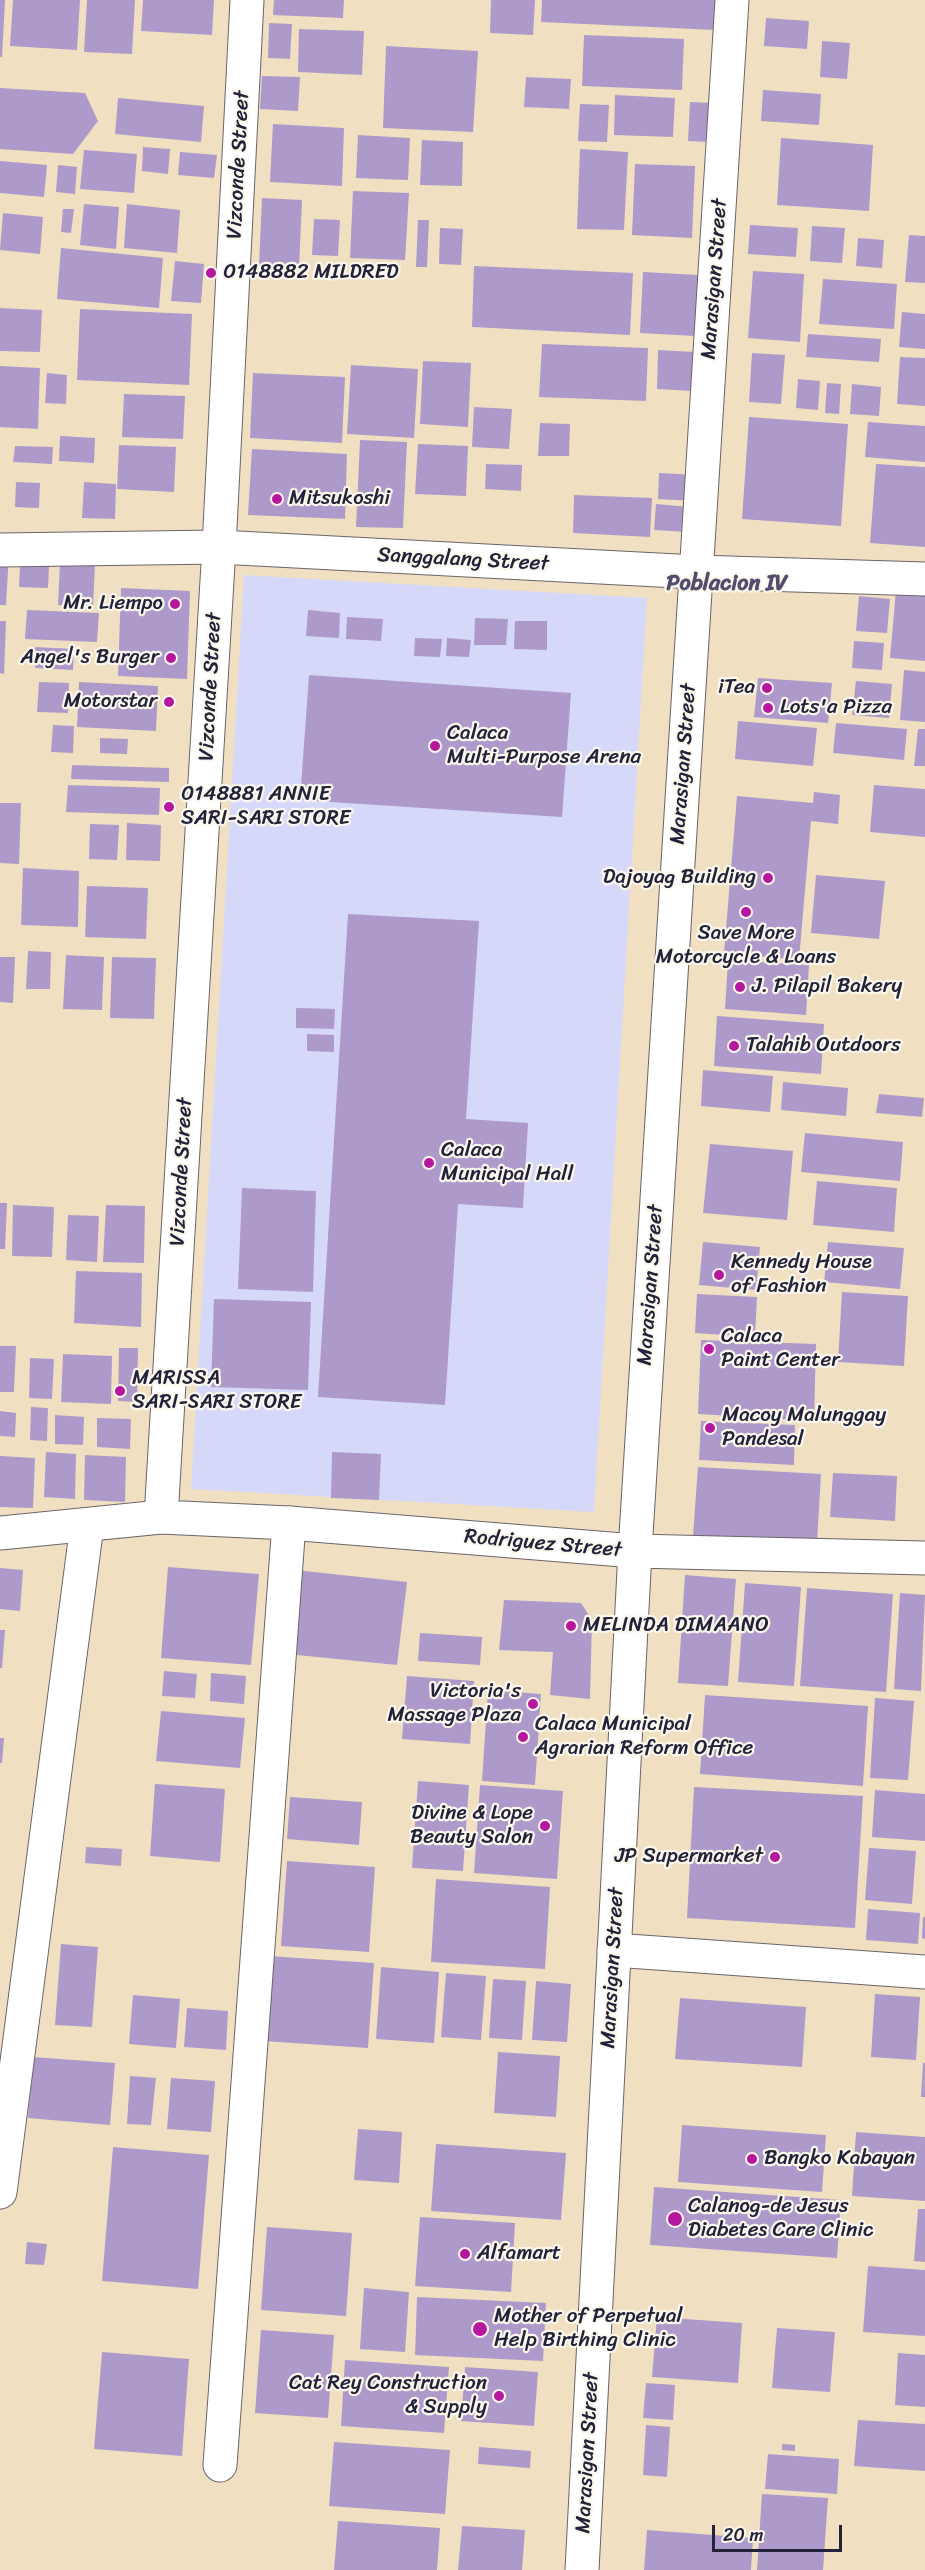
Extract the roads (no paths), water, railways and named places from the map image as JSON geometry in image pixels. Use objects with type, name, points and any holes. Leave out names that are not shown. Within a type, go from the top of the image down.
[{"type":"main road","name":"Vizconde Street","points":[[161,1516],[219,548],[247,0]]},
{"type":"main road","name":"Marasigan Street","points":[[582,2570],[635,1551],[732,0]]},
{"type":"main road","name":"Sanggalang Street","points":[[0,550],[219,548],[696,572],[925,579]]},
{"type":"main road","name":"Rodriguez Street","points":[[0,1533],[161,1516],[290,1523],[635,1551],[925,1558]]},
{"type":"main road","points":[[220,2465],[290,1523]]},
{"type":"main road","points":[[0,2193],[87,1525]]},
{"type":"main road","points":[[614,1950],[925,1972]]},
{"type":"place","name":"0148882 MILDRED","points":[[211,273]]},
{"type":"place","name":"Mitsukoshi","points":[[277,499]]},
{"type":"place","name":"Mr. Liempo","points":[[175,604]]},
{"type":"place","name":"Angel's Burger","points":[[171,658]]},
{"type":"place","name":"iTea","points":[[767,688]]},
{"type":"place","name":"Motorstar","points":[[169,702]]},
{"type":"place","name":"Lots'a Pizza","points":[[768,708]]},
{"type":"place","name":"Calaca Multi-Purpose Arena","points":[[435,746]]},
{"type":"place","name":"0148881 ANNIE SARI-SARI STORE","points":[[169,807]]},
{"type":"place","name":"Dajoyag Building","points":[[768,878]]},
{"type":"place","name":"Save More Motorcycle & Loans","points":[[746,912]]},
{"type":"place","name":"J. Pilapil Bakery","points":[[740,987]]},
{"type":"place","name":"Talahib Outdoors","points":[[734,1046]]},
{"type":"place","name":"Calaca Municipal Hall","points":[[429,1163]]},
{"type":"place","name":"Kennedy House of Fashion","points":[[719,1275]]},
{"type":"place","name":"Calaca Paint Center","points":[[709,1349]]},
{"type":"place","name":"MARISSA SARI-SARI STORE","points":[[120,1391]]},
{"type":"place","name":"Macoy Malunggay Pandesal","points":[[710,1428]]},
{"type":"place","name":"MELINDA DIMAANO","points":[[571,1626]]},
{"type":"place","name":"Victoria's Massage Plaza","points":[[533,1704]]},
{"type":"place","name":"Calaca Municipal Agrarian Reform Office","points":[[523,1737]]},
{"type":"place","name":"Divine & Lope Beauty Salon","points":[[545,1826]]},
{"type":"place","name":"JP Supermarket","points":[[775,1857]]},
{"type":"place","name":"Bangko Kabayan","points":[[752,2159]]},
{"type":"place","name":"Calanog-de Jesus Diabetes Care Clinic","points":[[675,2219]]},
{"type":"place","name":"Alfamart","points":[[465,2254]]},
{"type":"place","name":"Mother of Perpetual Help Birthing Clinic","points":[[480,2329]]},
{"type":"place","name":"Cat Rey Construction & Supply","points":[[499,2396]]},
{"type":"district","name":"Poblacion IV","points":[[727,584]]}]
